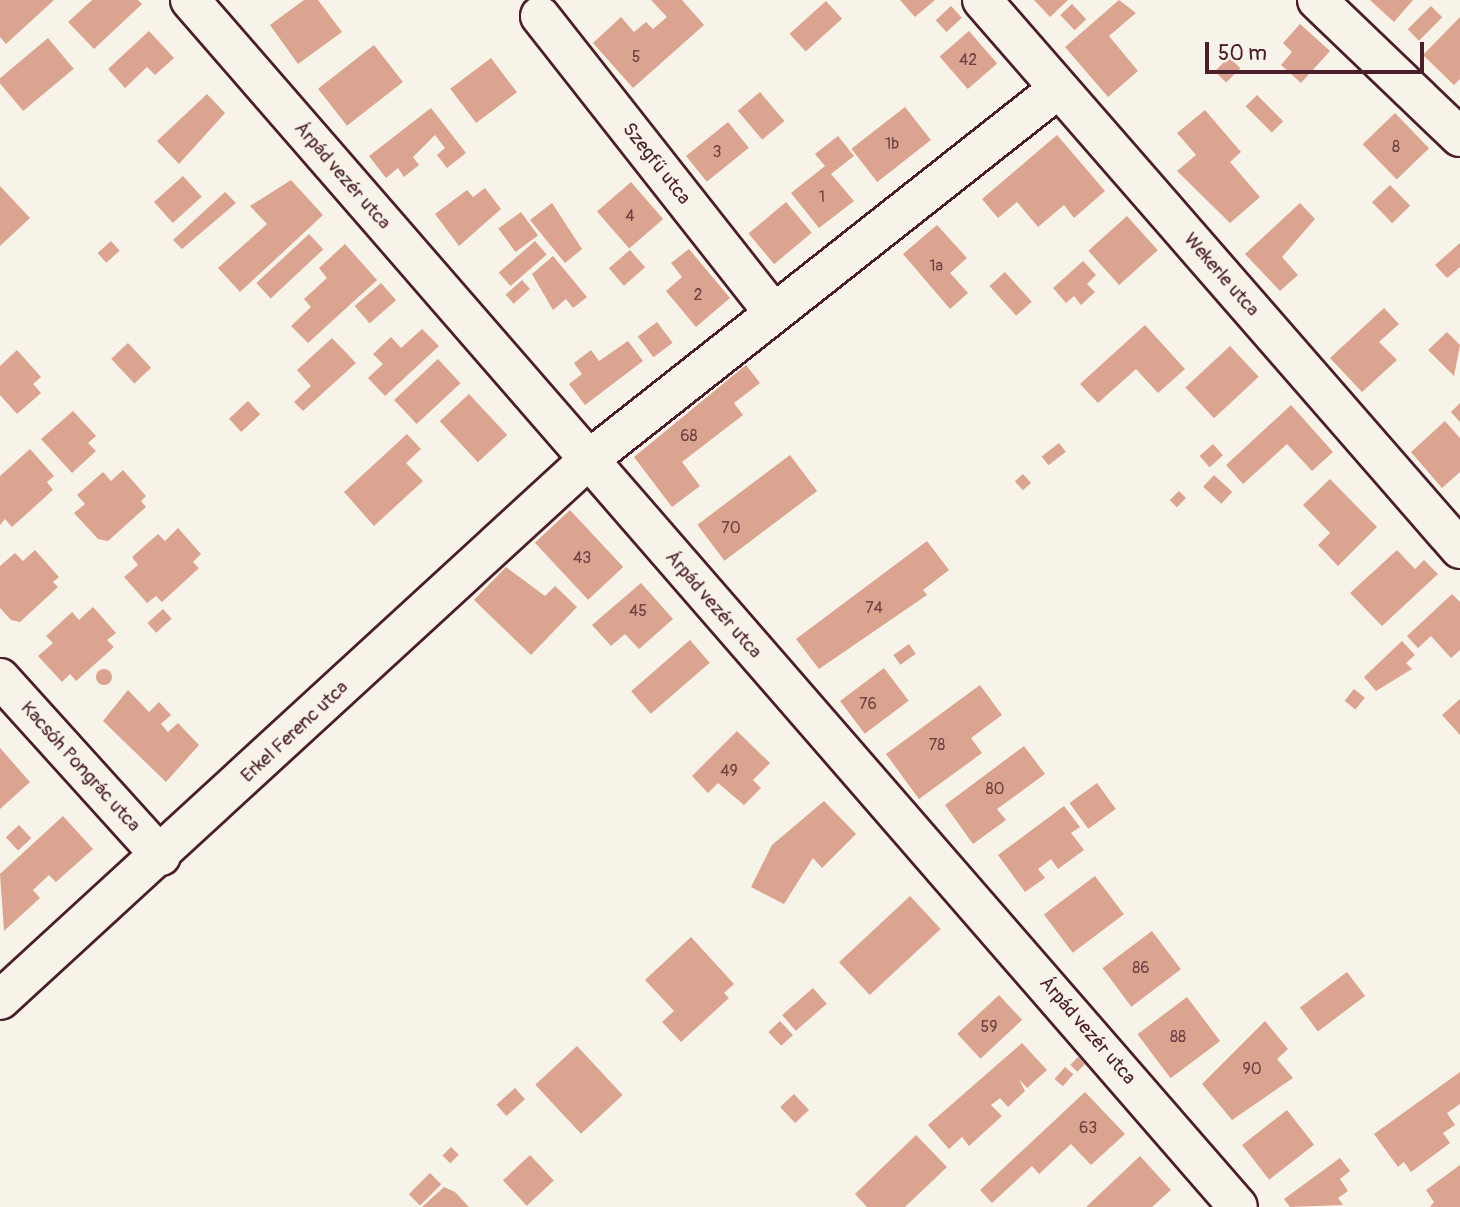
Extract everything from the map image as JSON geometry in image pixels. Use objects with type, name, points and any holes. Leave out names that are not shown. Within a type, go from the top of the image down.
[{"type":"street","name":"Árpád vezér utca","points":[[190,0],[587,461],[1238,1207]]},
{"type":"street","name":"Wekerle utca","points":[[982,0],[1460,549]]},
{"type":"street","points":[[1317,0],[1460,137]]},
{"type":"street","name":"Szegfű utca","points":[[540,16],[773,312]]},
{"type":"street","points":[[587,461],[1058,89]]},
{"type":"street","name":"Erkel Ferenc utca","points":[[0,1000],[161,856],[587,461]]},
{"type":"street","name":"Kacsóh Pongrác utca","points":[[0,678],[161,856]]},
{"type":"building","points":[[0,0],[54,0],[6,44],[0,37]]},
{"type":"building","points":[[92,0],[138,0],[142,4],[94,49],[68,22]]},
{"type":"building","points":[[304,0],[318,0],[342,32],[298,64],[270,25]]},
{"type":"building","points":[[651,0],[682,0],[704,25],[633,88],[593,43],[621,17],[634,32],[646,22],[653,29],[667,17]]},
{"type":"building","points":[[900,0],[935,0],[915,17]]},
{"type":"building","points":[[1034,0],[1068,0],[1050,17]]},
{"type":"building","points":[[1119,0],[1136,13],[1109,36],[1138,71],[1108,97],[1065,47]]},
{"type":"building","points":[[1370,0],[1413,0],[1394,22]]},
{"type":"building","points":[[826,1],[842,19],[806,52],[790,34]]},
{"type":"building","points":[[1072,4],[1086,19],[1075,30],[1060,15]]},
{"type":"building","points":[[951,6],[962,18],[947,32],[936,20]]},
{"type":"building","points":[[1431,6],[1442,17],[1419,41],[1408,29]]},
{"type":"building","points":[[1460,17],[1460,79],[1454,85],[1423,55]]},
{"type":"building","points":[[1300,24],[1330,51],[1301,83],[1281,65],[1292,52],[1283,43]]},
{"type":"building","points":[[149,31],[174,58],[155,75],[147,67],[125,88],[108,69]]},
{"type":"building","points":[[969,31],[997,63],[968,89],[940,57]]},
{"type":"building","points":[[48,38],[74,69],[23,111],[0,83],[0,78]]},
{"type":"building","points":[[374,45],[403,82],[347,126],[318,89]]},
{"type":"building","points":[[1229,57],[1240,68],[1226,82],[1215,71]]},
{"type":"building","points":[[491,58],[517,92],[476,123],[450,89]]},
{"type":"building","points":[[760,92],[784,121],[762,140],[738,111]]},
{"type":"building","points":[[207,94],[225,113],[179,164],[157,141]]},
{"type":"building","points":[[1257,95],[1283,121],[1272,132],[1246,106]]},
{"type":"building","points":[[905,107],[931,140],[877,182],[851,149]]},
{"type":"building","points":[[431,108],[466,153],[447,168],[437,155],[445,148],[435,135],[413,157],[419,165],[404,177],[398,168],[386,178],[369,156]]},
{"type":"building","points":[[1205,110],[1241,152],[1230,162],[1260,197],[1230,223],[1177,171],[1196,155],[1177,133]]},
{"type":"building","points":[[1395,113],[1429,148],[1397,180],[1363,144]]},
{"type":"building","points":[[728,122],[749,148],[707,182],[686,156]]},
{"type":"building","points":[[1057,135],[1105,191],[1074,218],[1064,205],[1038,227],[1017,202],[998,218],[982,199]]},
{"type":"building","points":[[838,136],[854,156],[831,174],[854,201],[819,228],[791,193],[825,166],[815,154]]},
{"type":"building","points":[[183,176],[202,197],[173,223],[154,202]]},
{"type":"building","points":[[291,180],[323,215],[240,292],[218,268],[267,224],[250,206]]},
{"type":"building","points":[[631,182],[663,219],[629,249],[597,212]]},
{"type":"building","points":[[1390,185],[1410,206],[1392,223],[1372,202]]},
{"type":"building","points":[[0,186],[30,218],[0,246]]},
{"type":"building","points":[[485,188],[501,209],[459,246],[435,214],[467,190],[473,197]]},
{"type":"building","points":[[225,192],[236,203],[182,249],[173,240]]},
{"type":"building","points":[[786,202],[812,233],[774,264],[748,233]]},
{"type":"building","points":[[552,203],[582,249],[565,263],[530,220]]},
{"type":"building","points":[[1300,203],[1315,219],[1282,257],[1298,275],[1280,291],[1245,254]]},
{"type":"building","points":[[521,212],[538,235],[515,252],[498,228]]},
{"type":"building","points":[[1127,216],[1158,250],[1119,285],[1088,251]]},
{"type":"building","points":[[937,225],[967,258],[950,273],[968,293],[950,309],[903,254]]},
{"type":"building","points":[[309,234],[323,249],[271,298],[256,283]]},
{"type":"building","points":[[111,241],[120,251],[106,263],[98,253]]},
{"type":"building","points":[[535,241],[547,255],[511,286],[499,272]]},
{"type":"building","points":[[1460,243],[1460,267],[1447,278],[1435,265]]},
{"type":"building","points":[[345,244],[377,280],[308,343],[291,326],[311,307],[304,299],[327,278],[319,268]]},
{"type":"building","points":[[689,249],[730,298],[696,327],[666,291],[682,277],[671,263]]},
{"type":"building","points":[[630,250],[645,267],[624,286],[609,268]]},
{"type":"building","points":[[553,256],[587,297],[573,308],[566,299],[553,310],[532,274]]},
{"type":"building","points":[[1083,261],[1096,275],[1087,284],[1095,292],[1081,305],[1074,296],[1066,303],[1053,288]]},
{"type":"building","points":[[1005,272],[1032,302],[1016,316],[989,286]]},
{"type":"building","points":[[522,280],[530,289],[514,304],[506,295]]},
{"type":"building","points":[[381,283],[396,300],[370,323],[355,306]]},
{"type":"building","points":[[1384,308],[1399,324],[1379,342],[1397,360],[1362,392],[1330,358]]},
{"type":"building","points":[[657,322],[673,343],[653,357],[638,336]]},
{"type":"building","points":[[1145,325],[1185,369],[1158,393],[1136,369],[1098,403],[1080,384]]},
{"type":"building","points":[[422,329],[439,346],[385,396],[368,378],[383,364],[373,354],[391,337],[401,348]]},
{"type":"building","points":[[1447,332],[1460,345],[1454,376],[1428,350]]},
{"type":"building","points":[[332,338],[356,363],[303,411],[294,402],[311,386],[297,370]]},
{"type":"building","points":[[628,341],[643,361],[585,405],[569,384],[582,374],[574,363],[591,350],[599,361]]},
{"type":"building","points":[[128,343],[151,368],[134,384],[111,359]]},
{"type":"building","points":[[1230,346],[1259,377],[1214,418],[1185,388]]},
{"type":"building","points":[[17,350],[41,377],[33,384],[41,393],[17,414],[0,395],[0,366]]},
{"type":"building","points":[[438,359],[461,383],[417,424],[394,400]]},
{"type":"building","points":[[746,365],[760,383],[734,403],[743,415],[682,462],[700,486],[672,507],[634,457]]},
{"type":"building","points":[[469,394],[507,435],[478,462],[440,421]]},
{"type":"building","points":[[248,401],[260,414],[241,432],[229,419]]},
{"type":"building","points":[[1460,403],[1460,422],[1451,412]]},
{"type":"building","points":[[1291,405],[1333,452],[1312,471],[1287,444],[1243,484],[1226,465]]},
{"type":"building","points":[[73,411],[96,436],[88,443],[96,451],[72,473],[41,439]]},
{"type":"building","points":[[1445,421],[1460,438],[1460,472],[1442,488],[1411,452]]},
{"type":"building","points":[[407,434],[421,449],[406,463],[423,481],[374,526],[344,492]]},
{"type":"building","points":[[1059,443],[1066,452],[1048,465],[1042,457]]},
{"type":"building","points":[[1213,444],[1223,455],[1210,467],[1200,456]]},
{"type":"building","points":[[30,449],[54,476],[47,482],[53,490],[12,527],[5,519],[0,525],[0,476]]},
{"type":"building","points":[[790,455],[817,491],[724,561],[697,525]]},
{"type":"building","points":[[123,470],[146,496],[141,501],[146,507],[108,541],[98,539],[74,513],[85,504],[77,495],[103,472],[111,481]]},
{"type":"building","points":[[1023,474],[1031,483],[1023,490],[1015,481]]},
{"type":"building","points":[[1214,475],[1232,492],[1221,504],[1203,487]]},
{"type":"building","points":[[1330,479],[1377,527],[1338,566],[1318,545],[1330,533],[1303,505]]},
{"type":"building","points":[[1179,491],[1186,498],[1177,507],[1170,500]]},
{"type":"building","points":[[570,510],[623,567],[588,600],[535,543]]},
{"type":"building","points":[[178,528],[201,554],[193,562],[199,568],[162,602],[156,596],[147,603],[124,577],[138,565],[132,557],[158,534],[165,541]]},
{"type":"building","points":[[927,541],[949,570],[923,590],[927,595],[819,669],[796,639]]},
{"type":"building","points":[[35,550],[59,577],[53,582],[58,587],[20,622],[11,620],[0,608],[0,566],[15,553],[23,561]]},
{"type":"building","points":[[1397,550],[1415,569],[1424,560],[1438,574],[1382,626],[1350,593]]},
{"type":"building","points":[[506,567],[545,596],[555,586],[577,607],[531,655],[474,600]]},
{"type":"building","points":[[641,583],[673,619],[639,649],[625,634],[611,646],[592,625]]},
{"type":"building","points":[[1452,594],[1460,602],[1460,650],[1451,658],[1431,636],[1418,648],[1407,636]]},
{"type":"building","points":[[93,607],[116,633],[107,640],[114,647],[76,681],[70,674],[62,682],[38,656],[53,643],[46,636],[72,612],[79,620]]},
{"type":"building","points":[[163,609],[172,619],[156,633],[147,623]]},
{"type":"building","points":[[690,640],[710,663],[651,714],[631,691]]},
{"type":"building","points":[[1402,641],[1415,655],[1406,663],[1412,669],[1376,691],[1364,677]]},
{"type":"building","points":[[909,644],[916,654],[900,665],[893,655]]},
{"type":"building","points":[[884,668],[909,701],[865,734],[840,701]]},
{"type":"building","points":[[101,669],[107,669],[112,677],[110,683],[101,685],[96,680],[96,674]]},
{"type":"building","points":[[980,685],[1002,715],[971,738],[982,753],[919,799],[886,754]]},
{"type":"building","points":[[1354,689],[1365,698],[1355,709],[1345,701]]},
{"type":"building","points":[[128,690],[149,712],[159,702],[171,715],[161,724],[168,732],[178,723],[199,745],[166,782],[103,721]]},
{"type":"building","points":[[1460,699],[1460,735],[1442,715]]},
{"type":"building","points":[[737,731],[770,763],[753,780],[761,788],[744,805],[718,783],[708,793],[692,776]]},
{"type":"building","points":[[1024,746],[1045,774],[997,809],[1006,820],[973,844],[945,805]]},
{"type":"building","points":[[0,748],[30,782],[0,809]]},
{"type":"building","points":[[1097,783],[1116,809],[1088,829],[1069,803]]},
{"type":"building","points":[[824,801],[856,834],[822,868],[813,858],[784,904],[751,887],[772,845]]},
{"type":"building","points":[[1064,806],[1080,827],[1071,833],[1084,850],[1058,869],[1051,859],[1038,869],[1045,878],[1025,892],[998,855]]},
{"type":"building","points":[[63,816],[93,849],[56,882],[49,875],[33,890],[40,898],[4,931],[0,874]]},
{"type":"building","points":[[19,825],[31,838],[18,850],[6,837]]},
{"type":"building","points":[[1095,876],[1124,914],[1073,953],[1044,915]]},
{"type":"building","points":[[910,896],[941,929],[870,995],[839,962]]},
{"type":"building","points":[[1152,931],[1181,969],[1131,1007],[1102,968]]},
{"type":"building","points":[[691,937],[734,984],[724,993],[729,998],[681,1042],[662,1022],[674,1011],[645,980]]},
{"type":"building","points":[[1347,972],[1365,996],[1318,1031],[1300,1008]]},
{"type":"building","points":[[813,988],[827,1004],[796,1031],[782,1015]]},
{"type":"building","points":[[999,995],[1022,1020],[981,1059],[957,1034]]},
{"type":"building","points":[[1187,997],[1220,1041],[1171,1078],[1137,1034]]},
{"type":"building","points":[[780,1021],[793,1035],[781,1046],[768,1032]]},
{"type":"building","points":[[1265,1021],[1288,1049],[1277,1059],[1293,1078],[1232,1120],[1202,1084]]},
{"type":"building","points":[[1022,1043],[1047,1070],[1027,1088],[1019,1079],[1025,1091],[1008,1107],[1000,1098],[991,1105],[1002,1116],[969,1146],[962,1137],[949,1149],[928,1125]]},
{"type":"building","points":[[577,1046],[623,1095],[581,1134],[535,1085]]},
{"type":"building","points":[[1078,1057],[1085,1064],[1077,1072],[1070,1065]]},
{"type":"building","points":[[1065,1067],[1073,1074],[1063,1086],[1055,1079]]},
{"type":"building","points":[[1460,1072],[1460,1104],[1447,1113],[1455,1125],[1443,1133],[1450,1143],[1411,1172],[1404,1162],[1398,1167],[1374,1134]]},
{"type":"building","points":[[515,1088],[525,1099],[506,1116],[496,1105]]},
{"type":"building","points":[[1085,1092],[1125,1134],[1091,1165],[1071,1144],[1039,1174],[1032,1166],[992,1203],[980,1190]]},
{"type":"building","points":[[794,1094],[809,1110],[795,1123],[780,1107]]},
{"type":"building","points":[[1287,1110],[1314,1145],[1269,1180],[1242,1145]]},
{"type":"building","points":[[916,1135],[947,1167],[905,1207],[867,1207],[855,1194]]},
{"type":"building","points":[[451,1147],[459,1155],[450,1163],[443,1155]]},
{"type":"building","points":[[530,1155],[554,1181],[527,1206],[503,1180]]},
{"type":"building","points":[[1140,1156],[1171,1190],[1152,1207],[1086,1207]]},
{"type":"building","points":[[1340,1158],[1350,1171],[1340,1179],[1348,1191],[1338,1198],[1343,1205],[1290,1207],[1284,1199]]},
{"type":"building","points":[[1460,1165],[1460,1207],[1430,1207],[1434,1202],[1426,1190]]},
{"type":"building","points":[[430,1173],[441,1184],[420,1206],[409,1194]]},
{"type":"building","points":[[444,1187],[455,1192],[469,1207],[422,1207]]}]
